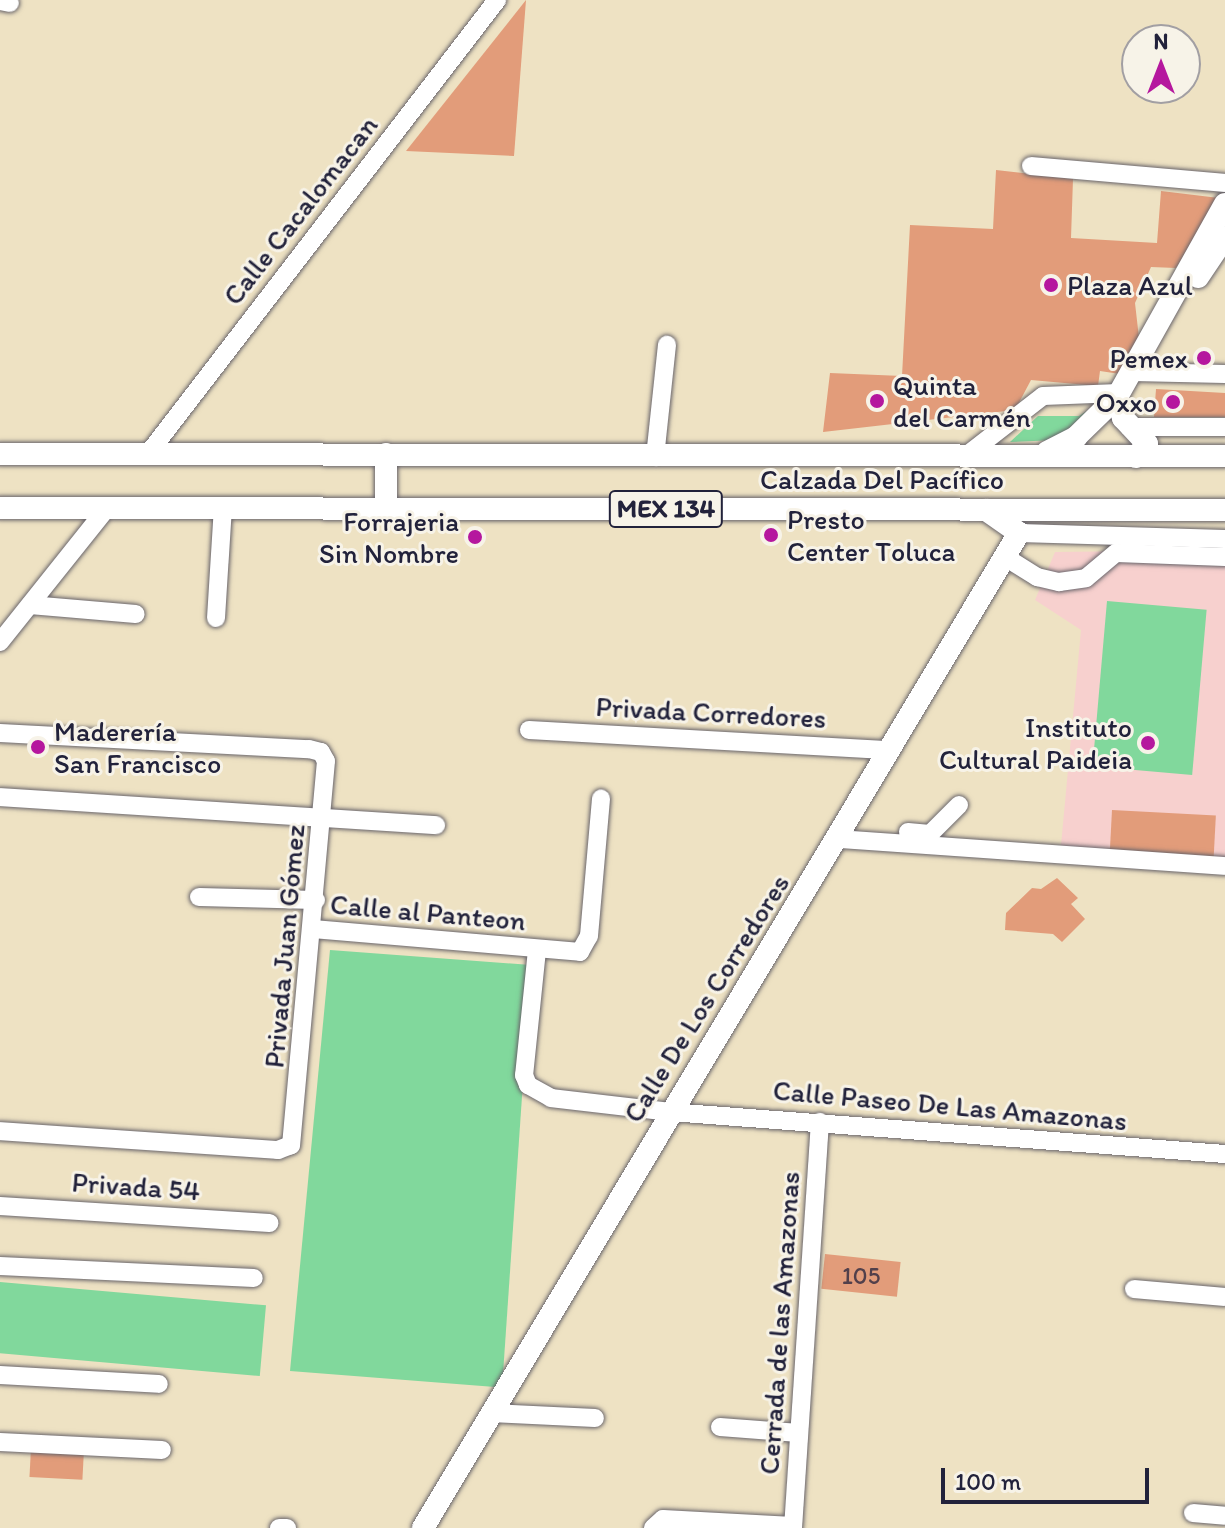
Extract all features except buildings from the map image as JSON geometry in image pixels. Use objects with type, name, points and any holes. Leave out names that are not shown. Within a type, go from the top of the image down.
[{"type":"main road","points":[[1043,454],[1076,437],[1118,395],[1167,314],[1172,295],[1225,204]]},
{"type":"main road","points":[[1167,314],[1184,299],[1225,237]]},
{"type":"main road","points":[[1118,395],[1129,427],[1147,444],[1136,457]]},
{"type":"main road","name":"MEX 134","points":[[0,454],[148,454]]},
{"type":"main road","name":"Calzada Del Pacífico","points":[[148,454],[655,457],[1043,454],[1136,457],[1223,454]]},
{"type":"main road","points":[[386,454],[386,508]]},
{"type":"main road","name":"MEX 134","points":[[0,508],[107,508]]},
{"type":"main road","name":"Calzada Del Pacífico","points":[[107,508],[1225,510]]},
{"type":"main road","points":[[986,510],[1019,533]]},
{"type":"main road","name":"Calle De Los Corredores","points":[[423,1528],[1019,533]]},
{"type":"street","name":"Calle Cacalomacan","points":[[148,454],[497,0]]},
{"type":"street","points":[[1031,166],[1225,183]]},
{"type":"street","points":[[655,457],[667,345]]},
{"type":"street","points":[[1133,372],[1225,374]]},
{"type":"street","points":[[967,455],[1043,396],[1118,395]]},
{"type":"street","points":[[1129,427],[1225,427]]},
{"type":"street","points":[[0,642],[107,508]]},
{"type":"street","points":[[216,618],[223,508]]},
{"type":"street","points":[[1019,533],[1225,539]]},
{"type":"street","points":[[1005,557],[1037,577],[1059,582],[1086,578],[1116,553],[1225,557]]},
{"type":"street","points":[[30,605],[136,614]]},
{"type":"street","name":"Privada Corredores","points":[[529,730],[889,750]]},
{"type":"street","name":"Privada Juan Gómez","points":[[0,733],[321,752],[326,761],[324,816],[291,1145],[278,1150],[0,1131]]},
{"type":"street","points":[[0,797],[436,825]]},
{"type":"street","name":"Calle al Panteon","points":[[313,929],[577,953],[586,947],[601,799]]},
{"type":"street","points":[[842,833],[930,834],[959,805]]},
{"type":"street","points":[[842,833],[1225,866]]},
{"type":"street","points":[[199,897],[316,900]]},
{"type":"street","name":"Calle al Panteon","points":[[537,950],[524,1075],[528,1085],[551,1098],[670,1112]]},
{"type":"street","name":"Calle Paseo De Las Amazonas","points":[[670,1112],[1225,1154]]},
{"type":"street","name":"Cerrada de las Amazonas","points":[[793,1527],[820,1122]]},
{"type":"street","name":"Privada 54","points":[[0,1206],[269,1223]]},
{"type":"street","points":[[0,1266],[254,1278]]},
{"type":"street","points":[[1134,1289],[1225,1297]]},
{"type":"street","points":[[0,1375],[159,1384]]},
{"type":"street","points":[[491,1413],[595,1418]]},
{"type":"street","points":[[720,1427],[799,1433]]},
{"type":"street","points":[[0,1442],[162,1450]]},
{"type":"street","points":[[1193,1513],[1225,1516]]},
{"type":"street","points":[[653,1528],[663,1519],[793,1527]]},
{"type":"street","points":[[279,1528],[287,1528]]},
{"type":"shaded area","name":"Instituto Cultural Paideia","points":[[1225,550],[1225,869],[1060,856],[1081,630],[1035,600],[1055,552]]},
{"type":"green space","points":[[1088,410],[1057,440],[1010,442],[1038,416],[1079,416]]},
{"type":"green space","points":[[1107,601],[1207,610],[1192,775],[1093,766]]},
{"type":"green space","points":[[330,950],[531,965],[503,1374],[495,1387],[290,1371]]},
{"type":"green space","points":[[0,1282],[266,1305],[260,1376],[0,1353]]},
{"type":"place","name":"Plaza Azul","points":[[1051,285]]},
{"type":"place","name":"Pemex","points":[[1204,358]]},
{"type":"place","name":"Quinta del Carmén","points":[[877,401]]},
{"type":"place","name":"Oxxo","points":[[1173,402]]},
{"type":"place","name":"Presto Center Toluca","points":[[771,535]]},
{"type":"place","name":"Forrajeria Sin Nombre","points":[[475,537]]},
{"type":"place","name":"Instituto Cultural Paideia","points":[[1148,743]]},
{"type":"place","name":"Maderería San Francisco","points":[[38,747]]}]
